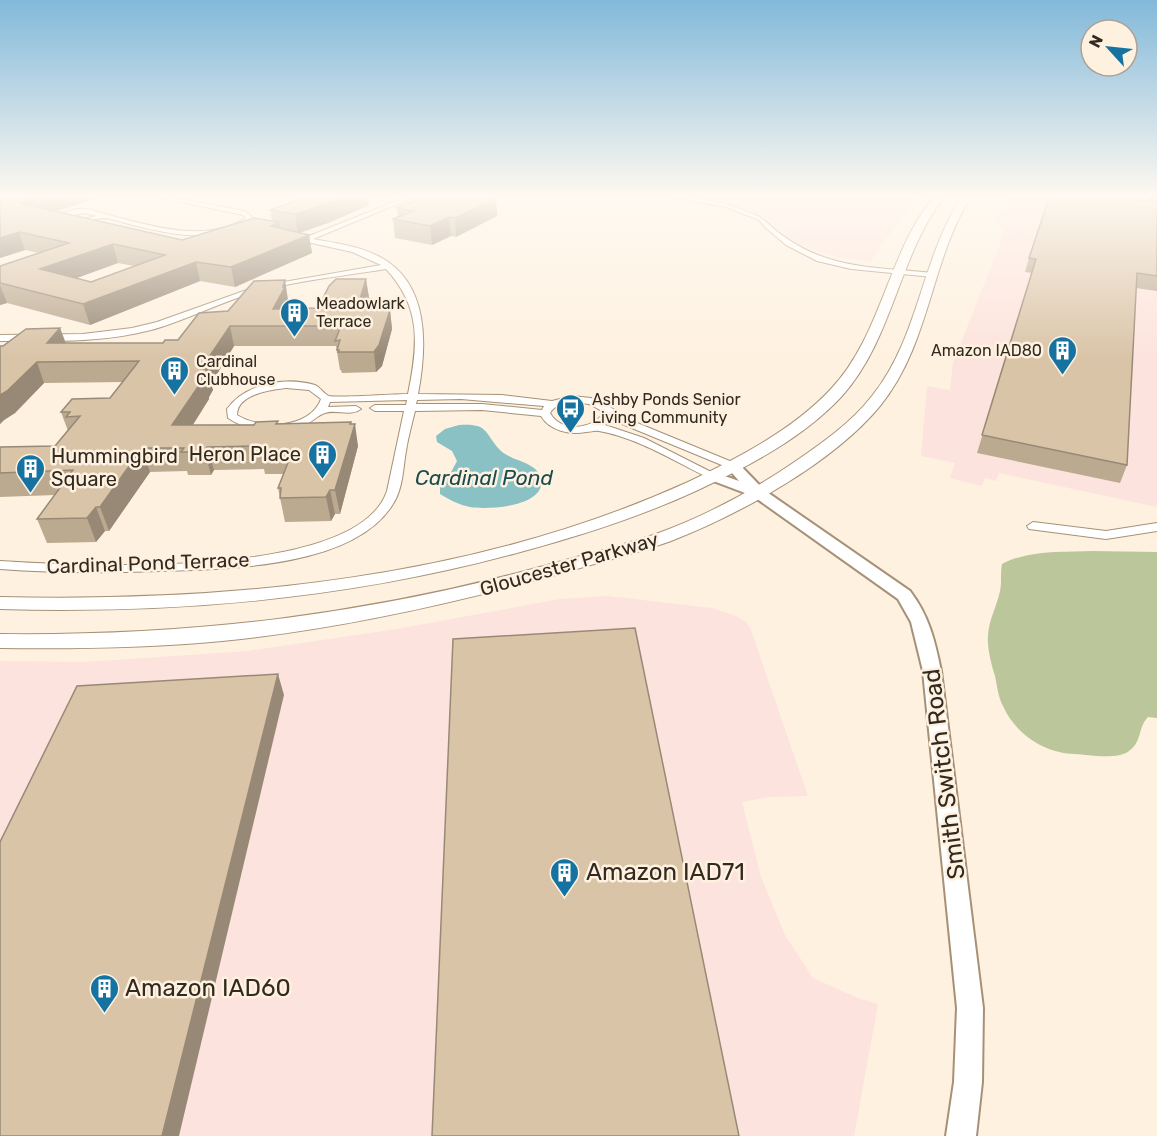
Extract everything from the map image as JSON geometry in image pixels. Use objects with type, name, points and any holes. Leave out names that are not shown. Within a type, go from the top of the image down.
[{"type":"main road","name":"Gloucester Parkway","points":[[0,603],[109,605],[199,601],[389,578],[465,561],[592,525],[658,501],[733,466],[792,430],[836,393],[862,357],[910,251]]},
{"type":"main road","name":"Gloucester Parkway","points":[[0,641],[123,641],[225,635],[306,625],[392,610],[493,588],[664,537],[759,493],[802,466],[835,440],[877,401],[888,385],[906,348],[941,251]]},
{"type":"street","points":[[351,251],[363,254],[388,267]]},
{"type":"street","points":[[804,251],[814,257],[838,263],[934,272]]},
{"type":"street","points":[[816,251],[841,259],[902,269]]},
{"type":"street","points":[[0,338],[131,332],[174,321],[258,289],[388,267]]},
{"type":"street","name":"Cardinal Pond Terrace","points":[[0,565],[104,569],[207,566],[285,558],[333,543],[356,532],[389,502],[413,402],[420,331],[408,291],[388,267]]},
{"type":"street","points":[[545,413],[413,402],[326,399],[316,389],[306,386],[280,386],[254,392],[243,397],[232,409],[232,416],[237,421],[259,428],[296,424],[322,410],[413,402],[502,398],[553,404],[570,400],[585,400],[603,406],[608,413],[733,466]]},
{"type":"street","points":[[322,410],[326,399]]},
{"type":"street","points":[[545,413],[553,404]]},
{"type":"street","points":[[545,413],[550,423],[575,429],[596,426],[606,420],[608,413]]},
{"type":"street","points":[[596,426],[640,440],[713,476]]},
{"type":"street","name":"Smith Switch Road","points":[[733,466],[759,493],[904,595],[919,616],[924,630],[932,671],[970,1008],[968,1082],[961,1136]]},
{"type":"street","name":"Smith Switch Road","points":[[713,476],[759,493]]},
{"type":"street","points":[[1034,526],[1107,535],[1157,527]]},
{"type":"shaded area","points":[[818,251],[878,251],[870,262],[836,257]]},
{"type":"shaded area","points":[[997,251],[1157,251],[1157,507],[999,473],[996,481],[985,478],[982,486],[950,478],[955,463],[921,456],[927,386],[950,390],[953,363]]},
{"type":"shaded area","points":[[608,596],[712,608],[736,616],[746,622],[751,630],[808,796],[769,797],[742,802],[761,877],[785,935],[813,978],[858,998],[878,1004],[854,1136],[0,1136],[0,661],[84,662],[248,651],[397,629],[560,599]]},
{"type":"green space","points":[[1093,551],[1157,552],[1157,718],[1148,717],[1136,743],[1129,751],[1111,756],[1064,753],[1042,746],[1024,734],[1016,726],[1001,702],[988,645],[990,623],[1001,588],[1002,564],[1012,559],[1035,554]]},
{"type":"water","name":"Cardinal Pond","points":[[459,425],[480,427],[503,453],[533,467],[540,476],[541,486],[536,494],[515,504],[478,508],[462,505],[440,494],[440,483],[450,474],[457,461],[452,451],[437,442],[436,436],[445,429]]},
{"type":"building","points":[[45,251],[93,251],[40,269],[91,282],[165,255],[146,251],[270,251],[231,267],[196,262],[83,304],[0,283],[0,266]]},
{"type":"building","name":"Amazon IAD80","points":[[1031,251],[1157,251],[1157,276],[1137,273],[1127,465],[982,435],[1036,259],[1029,258]]},
{"type":"building","points":[[336,279],[366,279],[360,299],[365,299],[362,309],[390,310],[379,345],[374,352],[338,352],[340,340],[335,341],[341,326],[230,326],[201,369],[207,369],[202,378],[204,378],[172,425],[254,425],[256,422],[278,421],[276,424],[351,422],[350,424],[355,424],[335,490],[330,490],[326,497],[280,498],[281,488],[278,488],[293,450],[260,451],[262,446],[207,447],[205,452],[181,452],[184,448],[142,448],[100,507],[96,507],[87,518],[37,519],[73,470],[0,473],[0,447],[55,446],[80,416],[66,417],[70,412],[61,412],[72,399],[110,398],[139,361],[37,362],[0,395],[0,346],[26,329],[60,328],[47,343],[163,343],[165,340],[178,340],[199,313],[228,311],[254,281],[285,280],[283,287],[285,287],[273,309],[318,308],[329,286]]},
{"type":"building","name":"Amazon IAD71","points":[[635,628],[739,1136],[432,1136],[453,639]]},
{"type":"building","name":"Amazon IAD60","points":[[278,674],[162,1136],[0,1136],[0,842],[77,686]]},
{"type":"place","name":"Meadowlark Terrace","points":[[295,338]]},
{"type":"place","name":"Amazon IAD80","points":[[1063,376]]},
{"type":"place","name":"Cardinal Clubhouse","points":[[175,396]]},
{"type":"place","name":"Ashby Ponds Senior Living Community","points":[[571,434]]},
{"type":"place","name":"Heron Place","points":[[322,480]]},
{"type":"place","name":"Hummingbird Square","points":[[30,494]]},
{"type":"place","name":"Amazon IAD71","points":[[565,898]]},
{"type":"place","name":"Amazon IAD60","points":[[104,1014]]}]
